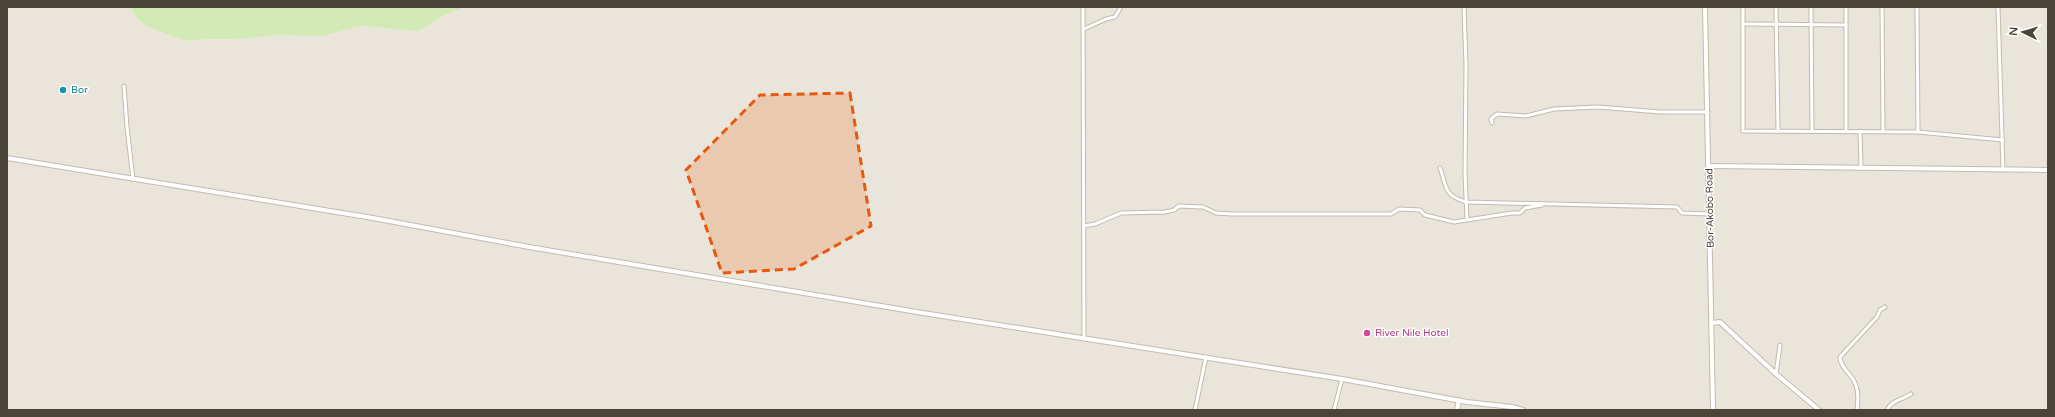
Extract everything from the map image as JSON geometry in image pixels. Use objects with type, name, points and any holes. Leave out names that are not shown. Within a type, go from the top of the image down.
[{"type":"street","points":[[1083,7],[1084,339]]},
{"type":"street","points":[[1084,28],[1115,17],[1121,7]]},
{"type":"street","points":[[1464,7],[1467,220]]},
{"type":"street","name":"Bor-Akobo Road","points":[[1705,7],[1713,410]]},
{"type":"street","points":[[1743,7],[1743,131],[1918,132],[2003,140]]},
{"type":"street","points":[[1776,7],[1778,131]]},
{"type":"street","points":[[1811,7],[1812,132]]},
{"type":"street","points":[[1846,7],[1846,132]]},
{"type":"street","points":[[1882,7],[1883,132]]},
{"type":"street","points":[[1917,7],[1918,132]]},
{"type":"street","points":[[1998,7],[2003,140],[2002,170]]},
{"type":"street","points":[[1743,24],[1846,26]]},
{"type":"street","points":[[124,86],[126,127],[134,179]]},
{"type":"street","points":[[1492,123],[1491,119],[1497,114],[1526,116],[1554,109],[1598,107],[1660,112],[1708,112]]},
{"type":"street","points":[[1860,132],[1861,168]]},
{"type":"street","points":[[7,158],[657,269],[1084,339],[1342,379],[1523,410]]},
{"type":"street","points":[[1709,166],[2048,170]]},
{"type":"street","points":[[1440,168],[1447,192],[1456,199],[1466,202],[1542,205],[1658,205],[1677,206],[1682,213],[1710,214]]},
{"type":"street","points":[[1084,226],[1095,224],[1121,213],[1165,212],[1174,210],[1179,206],[1204,207],[1216,213],[1232,214],[1391,214],[1399,209],[1420,210],[1425,215],[1454,222],[1512,212],[1520,213],[1525,208],[1542,205]]},
{"type":"street","points":[[1857,410],[1858,392],[1854,381],[1839,361],[1840,357],[1877,317],[1880,310],[1885,307]]},
{"type":"street","points":[[1712,323],[1720,322],[1776,374],[1819,410]]},
{"type":"street","points":[[1776,374],[1780,345]]},
{"type":"street","points":[[1195,410],[1206,357]]},
{"type":"street","points":[[1334,410],[1342,379]]},
{"type":"street","points":[[1887,410],[1894,401],[1905,398],[1911,394]]},
{"type":"street","points":[[1458,410],[1459,400]]},
{"type":"highlighted area","points":[[850,93],[871,226],[794,269],[722,273],[686,170],[760,95]]},
{"type":"shaded area","points":[[7,7],[130,7],[139,21],[150,28],[186,41],[275,34],[323,36],[361,26],[419,31],[441,17],[464,7],[2048,7],[2048,410],[7,410]]},
{"type":"green space","points":[[130,7],[464,7],[441,17],[419,31],[361,26],[323,36],[275,35],[237,39],[186,41],[150,28],[139,21]]},
{"type":"place","name":"Bor","points":[[63,90]]},
{"type":"place","name":"River Nile Hotel","points":[[1367,333]]}]
